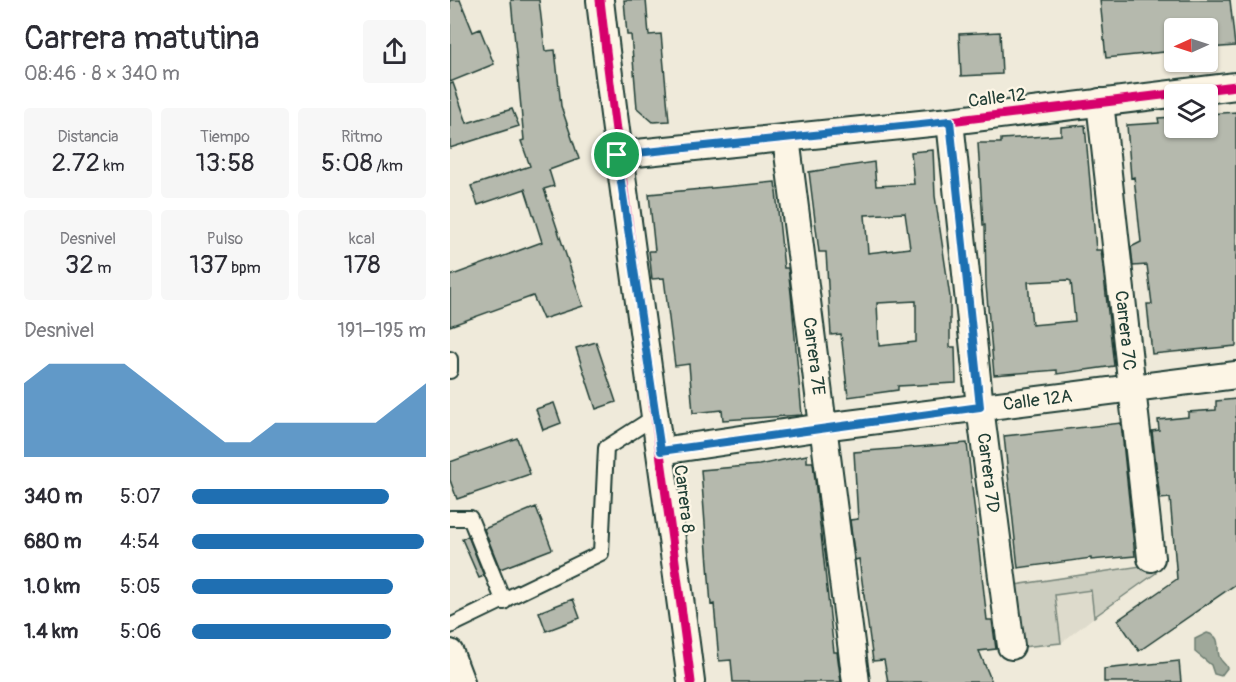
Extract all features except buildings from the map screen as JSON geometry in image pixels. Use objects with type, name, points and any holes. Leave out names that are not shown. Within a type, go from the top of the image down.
[{"type":"street","name":"Carrera 8","points":[[600,0],[617,155],[661,451],[691,682]]},
{"type":"street","name":"Calle 12","points":[[617,155],[950,121],[1236,86]]},
{"type":"street","name":"Carrera 7C","points":[[1100,102],[1151,558]]},
{"type":"street","name":"Carrera 7D","points":[[950,121],[980,407],[1011,646]]},
{"type":"street","name":"Carrera 7E","points":[[786,138],[856,682]]},
{"type":"street","name":"Calle 12A","points":[[661,451],[823,427],[1236,375]]},
{"type":"street","points":[[450,653],[461,682]]},
{"type":"lane","points":[[450,360],[450,371]]},
{"type":"lane","points":[[450,626],[504,602],[601,553],[606,448],[656,416]]},
{"type":"lane","points":[[450,518],[470,518],[504,602]]},
{"type":"shaded area","points":[[1154,564],[1156,573],[1094,617],[1091,590],[1055,595],[1061,643],[1022,647],[1015,585]]},
{"type":"shaded area","points":[[1091,589],[1094,617],[1061,643],[1055,595]]},
{"type":"shaded area","points":[[1207,633],[1217,639],[1220,658],[1227,668],[1221,676],[1214,674],[1211,665],[1195,652],[1195,639]]},
{"type":"cycle path","points":[[600,0],[621,171],[691,682]]},
{"type":"cycle path","points":[[617,155],[950,121],[1236,86]]},
{"type":"route","points":[[950,121],[980,407],[661,451],[617,155],[950,121]]}]
